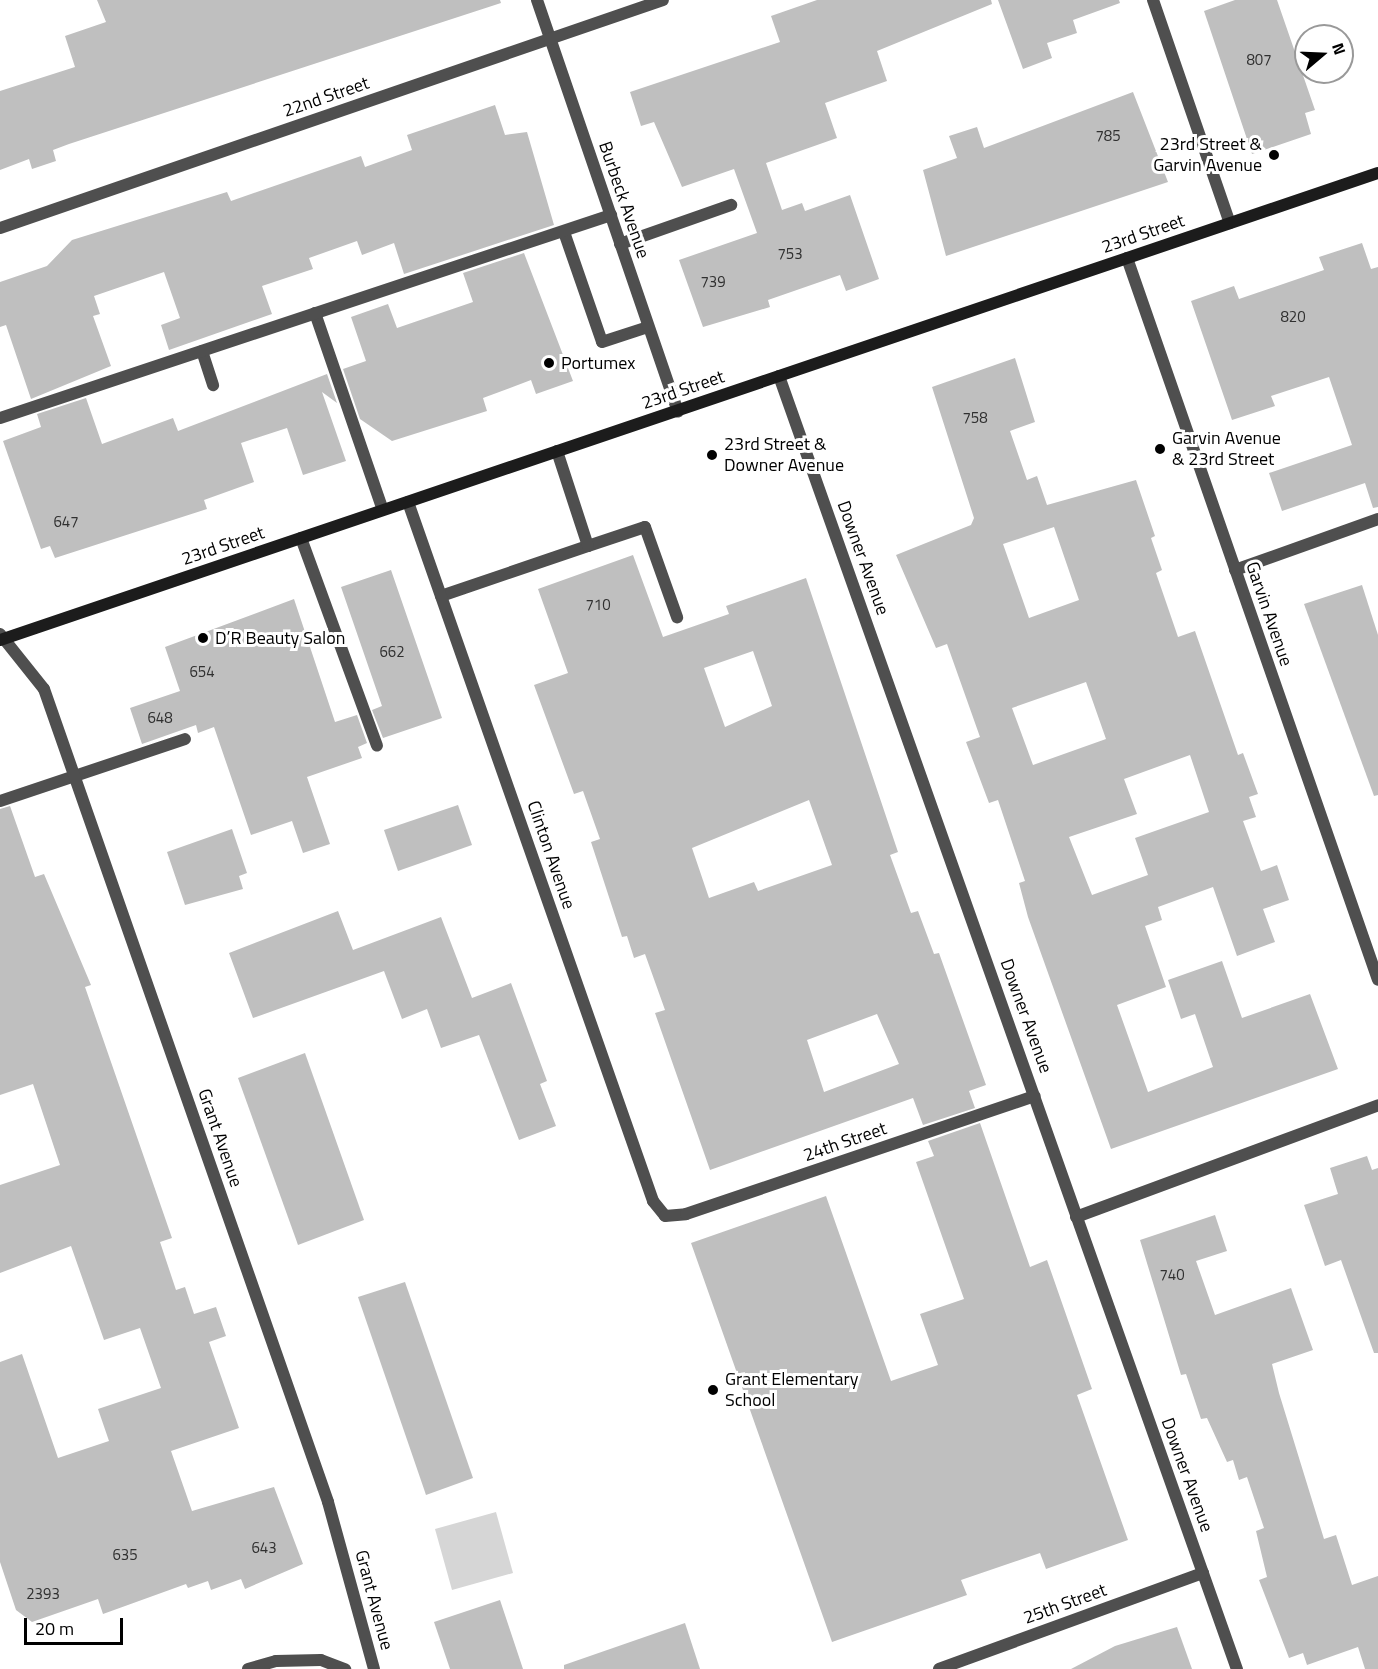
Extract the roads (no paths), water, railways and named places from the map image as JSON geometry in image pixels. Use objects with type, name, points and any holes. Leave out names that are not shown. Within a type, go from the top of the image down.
[{"type":"main road","name":"23rd Street","points":[[2,638],[1378,173]]},
{"type":"street","name":"Burbeck Avenue","points":[[537,0],[678,411]]},
{"type":"street","name":"22nd Street","points":[[0,228],[663,0]]},
{"type":"street","points":[[1153,0],[1230,223]]},
{"type":"street","points":[[620,244],[731,205]]},
{"type":"street","points":[[0,418],[564,232],[611,214]]},
{"type":"street","points":[[564,232],[602,342],[648,327]]},
{"type":"street","name":"Garvin Avenue","points":[[1127,258],[1378,980]]},
{"type":"street","points":[[315,313],[383,510]]},
{"type":"street","points":[[202,351],[213,385]]},
{"type":"street","name":"Downer Avenue","points":[[779,376],[1237,1669]]},
{"type":"street","points":[[557,452],[588,546]]},
{"type":"street","name":"Clinton Avenue","points":[[408,502],[653,1201],[665,1216]]},
{"type":"street","points":[[1235,570],[1378,519]]},
{"type":"street","points":[[441,596],[645,527],[676,617]]},
{"type":"street","points":[[302,538],[377,746]]},
{"type":"street","name":"Grant Avenue","points":[[2,638],[44,689],[328,1502],[374,1669]]},
{"type":"street","points":[[0,801],[185,739]]},
{"type":"street","name":"24th Street","points":[[665,1216],[686,1214],[1035,1096]]},
{"type":"street","points":[[1076,1217],[1378,1105]]},
{"type":"street","name":"25th Street","points":[[939,1669],[1203,1572]]},
{"type":"street","points":[[248,1669],[276,1661],[321,1660],[345,1669]]},
{"type":"place","name":"23rd Street & Garvin Avenue","points":[[1274,155]]},
{"type":"place","name":"Portumex","points":[[549,363]]},
{"type":"place","name":"Garvin Avenue & 23rd Street","points":[[1160,449]]},
{"type":"place","name":"23rd Street & Downer Avenue","points":[[712,455]]},
{"type":"place","name":"D’R Beauty Salon","points":[[203,638]]},
{"type":"place","name":"Grant Elementary School","points":[[713,1390]]}]
